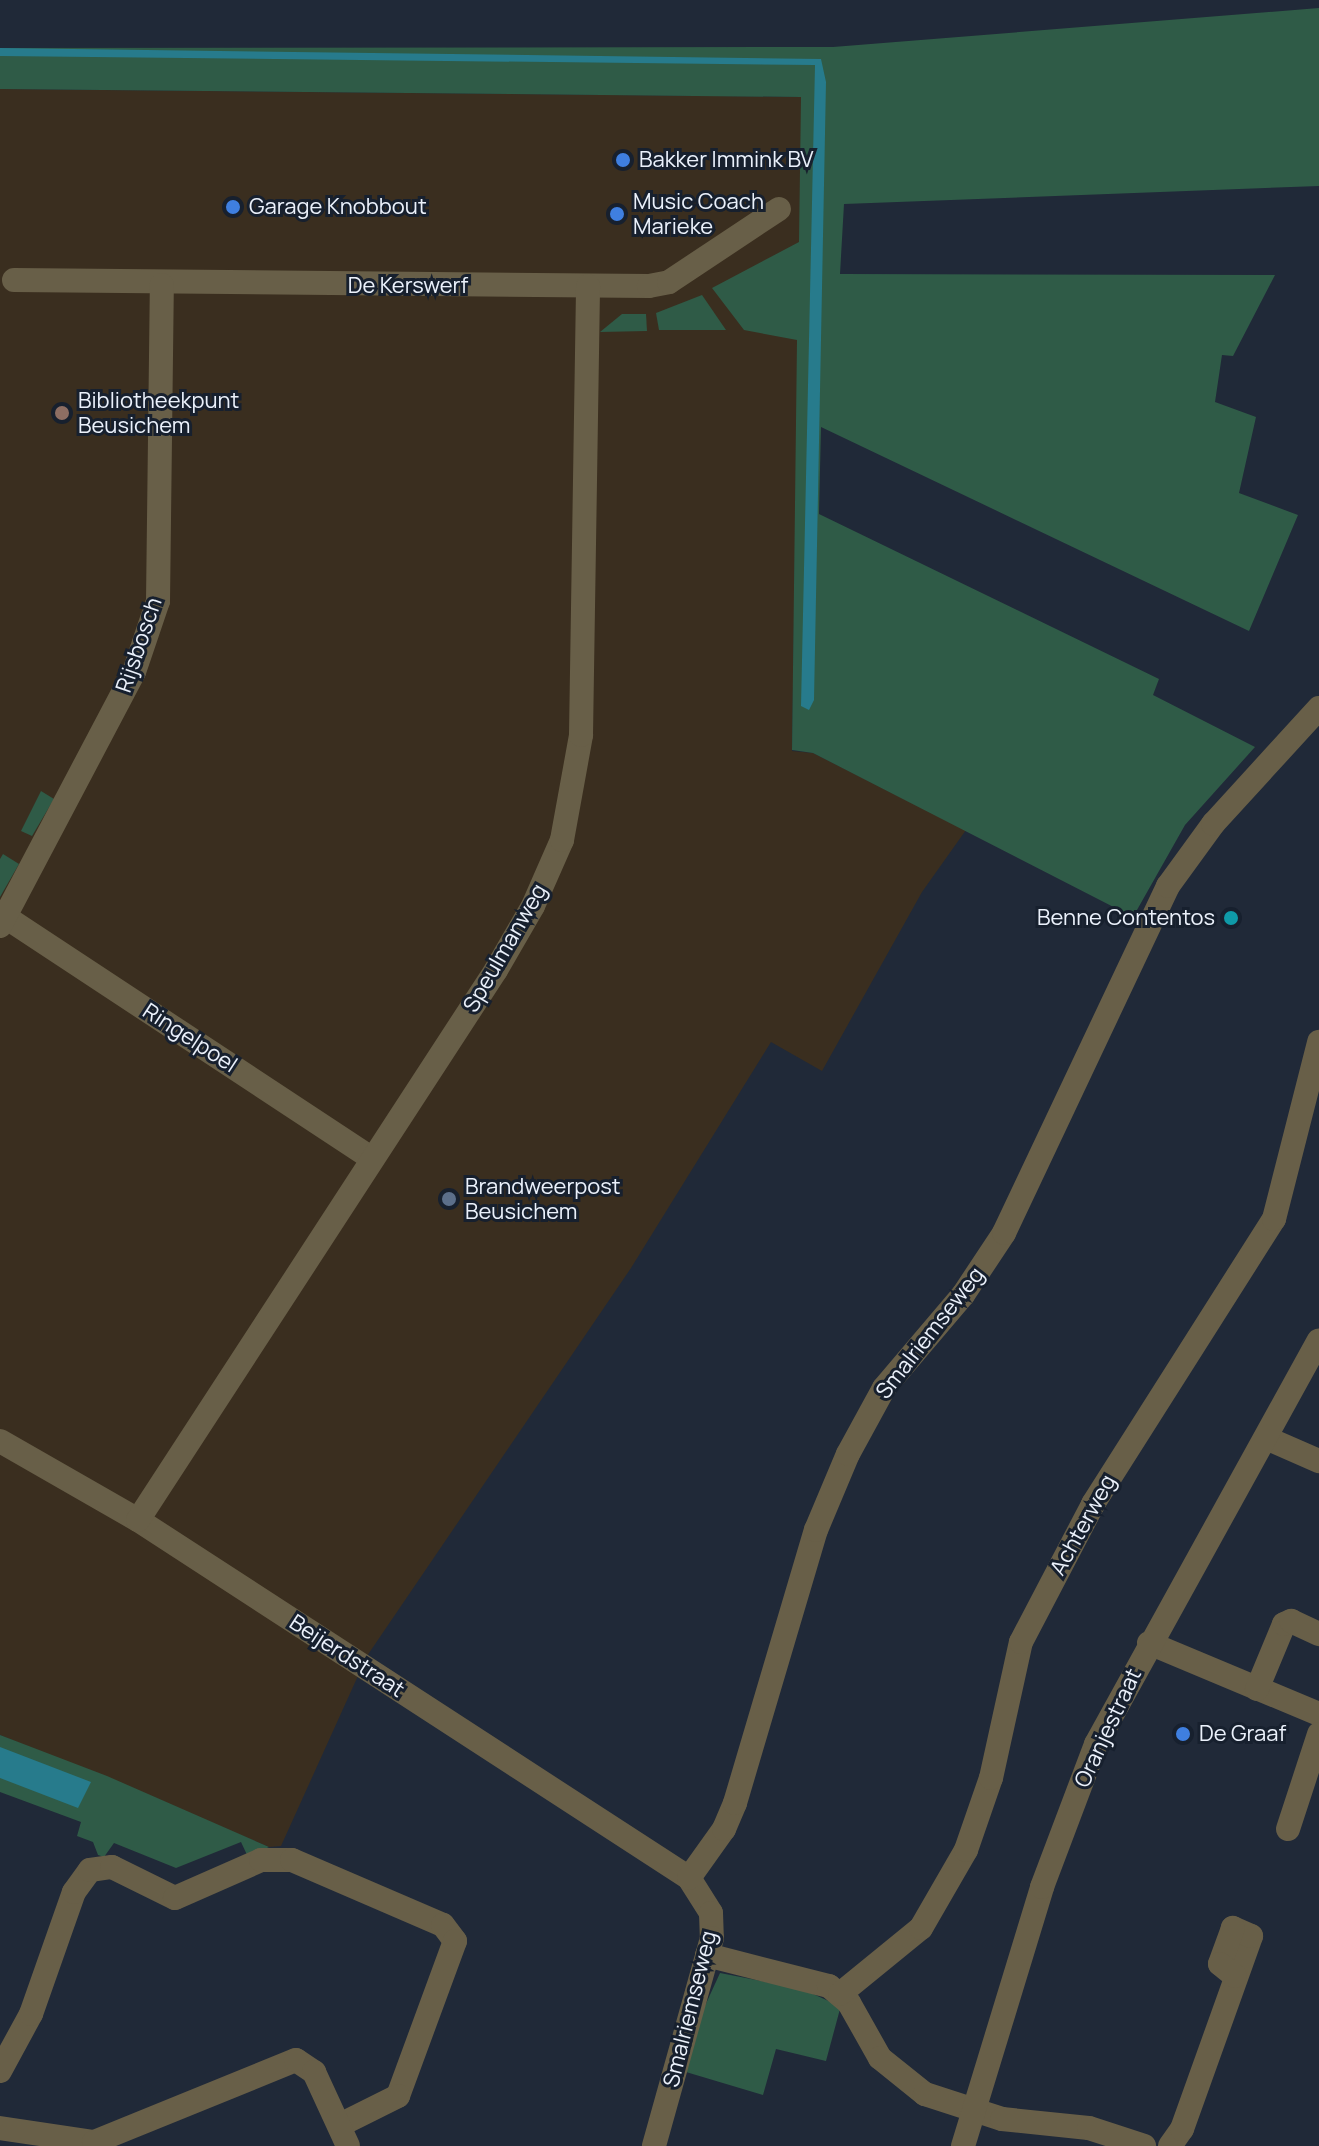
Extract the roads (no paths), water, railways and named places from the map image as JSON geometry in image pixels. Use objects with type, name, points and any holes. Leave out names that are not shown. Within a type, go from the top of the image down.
[{"type":"street","name":"De Kerswerf","points":[[14,280],[162,285],[588,286],[669,282],[779,209]]},
{"type":"street","name":"Rijsbosch","points":[[4,922],[134,672],[158,601],[162,285]]},
{"type":"street","name":"Speulmanweg","points":[[138,1520],[533,906],[568,813],[581,735],[588,286]]},
{"type":"street","name":"Smalriemseweg","points":[[654,2146],[707,1955],[711,1913],[689,1878],[724,1829],[735,1803],[816,1530],[848,1454],[884,1388],[963,1295],[1004,1233],[1168,886],[1213,824],[1319,708]]},
{"type":"street","name":"Ringelpoel","points":[[4,922],[372,1159]]},
{"type":"street","name":"Achterweg","points":[[840,1994],[921,1928],[966,1850],[991,1778],[1021,1642],[1101,1491],[1274,1219],[1319,1042]]},
{"type":"street","name":"Oranjestraat","points":[[963,2146],[1042,1887],[1096,1744],[1149,1643],[1319,1340]]},
{"type":"street","points":[[1266,1438],[1319,1461]]},
{"type":"street","name":"Beijerdstraat","points":[[0,1441],[138,1520],[689,1878]]},
{"type":"street","points":[[1257,1689],[1284,1624],[1291,1621],[1319,1634]]},
{"type":"street","points":[[1149,1643],[1319,1714]]},
{"type":"street","points":[[1288,1829],[1319,1734]]},
{"type":"street","points":[[0,2071],[31,2014],[74,1892],[90,1870],[112,1867],[175,1898],[261,1860],[292,1860],[443,1925],[455,1941],[398,2096],[344,2135],[314,2072],[296,2060],[94,2142],[0,2128]]},
{"type":"street","points":[[707,1955],[801,1976],[840,1994],[880,2058],[909,2086],[973,2110],[1033,2124],[1101,2131],[1144,2146]]},
{"type":"street","points":[[1170,2146],[1182,2129],[1235,1976]]},
{"type":"water","points":[[0,48],[821,59],[826,82],[814,700],[809,710],[801,706],[815,65],[0,56]]},
{"type":"water","points":[[0,1747],[91,1782],[78,1808],[0,1778]]},
{"type":"place","name":"Bakker Immink BV","points":[[623,160]]},
{"type":"place","name":"Garage Knobbout","points":[[233,207]]},
{"type":"place","name":"Music Coach Marieke","points":[[617,214]]},
{"type":"place","name":"Bibliotheekpunt Beusichem","points":[[62,413]]},
{"type":"place","name":"Benne Contentos","points":[[1231,918]]},
{"type":"place","name":"Brandweerpost Beusichem","points":[[449,1199]]},
{"type":"place","name":"De Graaf","points":[[1183,1734]]}]
